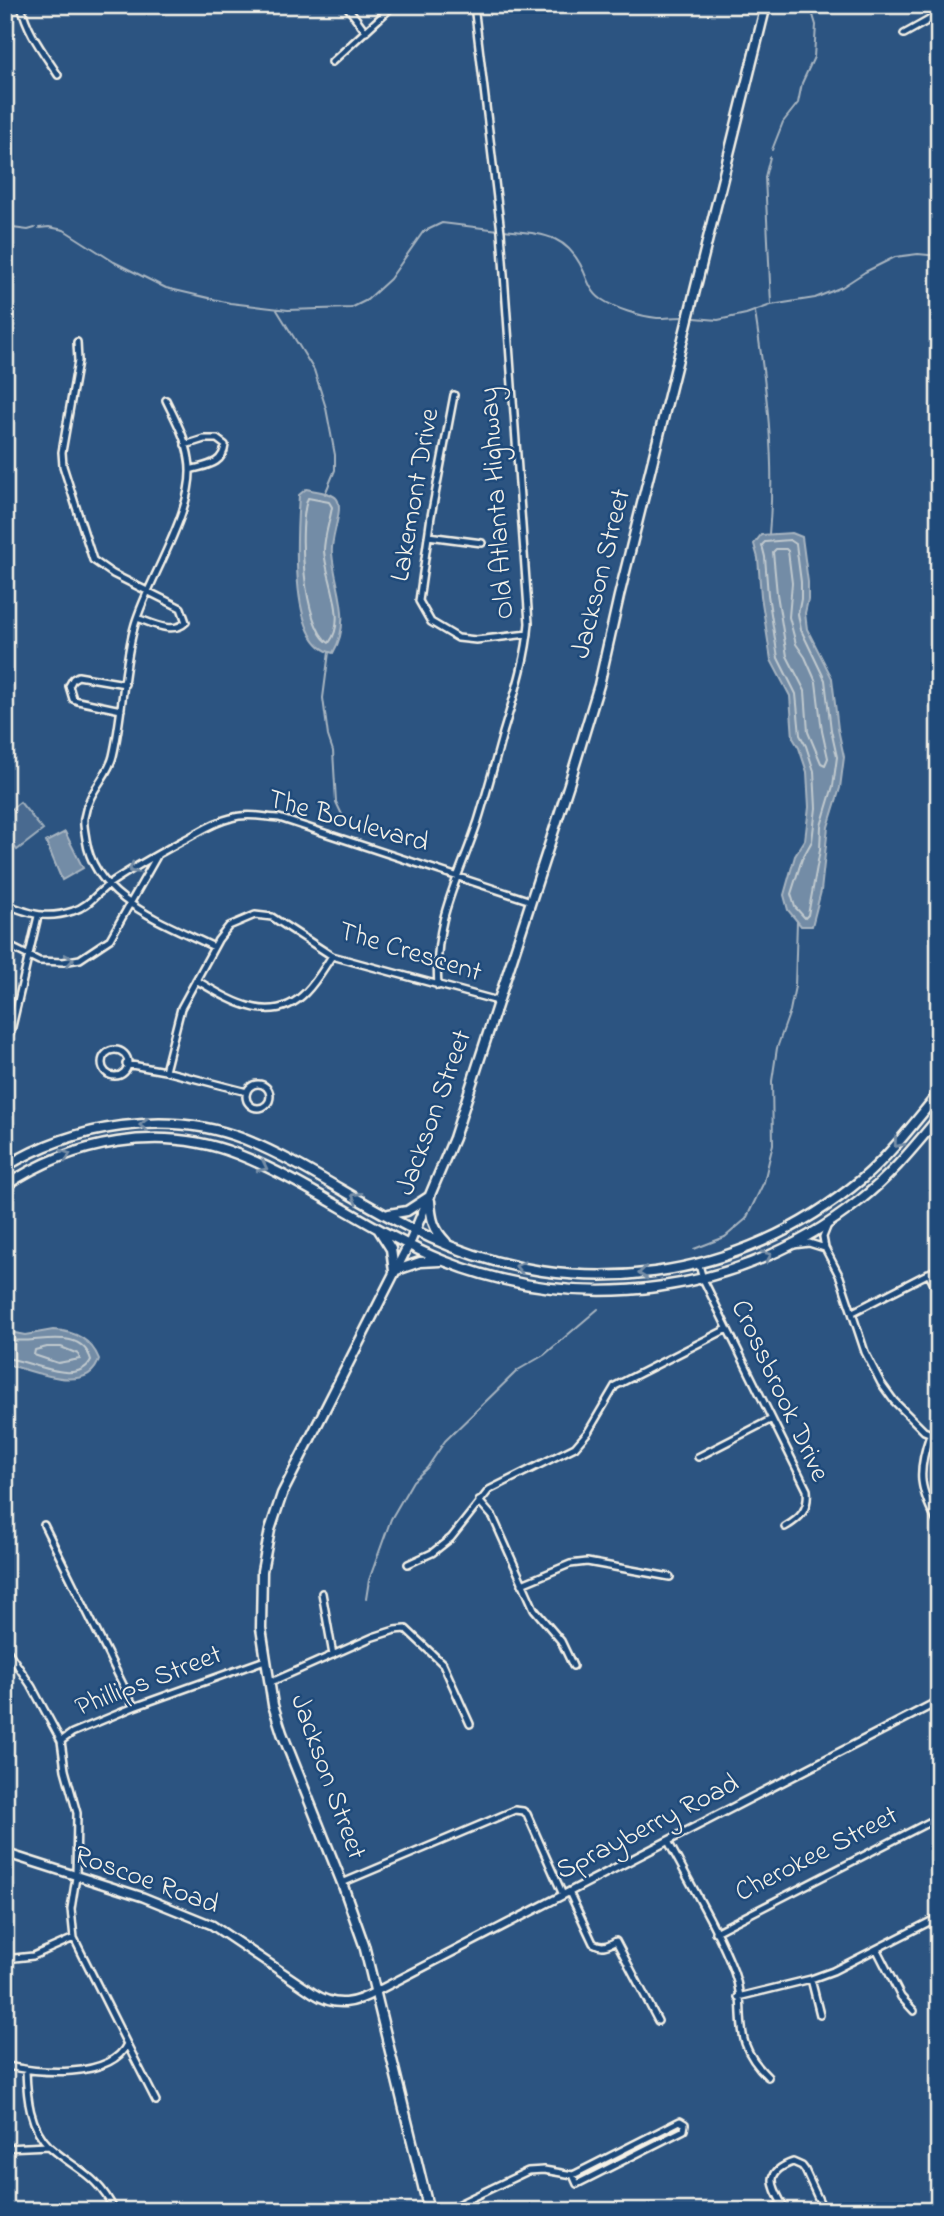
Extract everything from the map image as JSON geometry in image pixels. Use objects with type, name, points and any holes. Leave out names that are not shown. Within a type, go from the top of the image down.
[{"type":"main road","name":"Jackson Street","points":[[429,2211],[364,1945],[282,1733],[265,1660],[261,1628],[261,1581],[270,1530],[293,1471],[381,1303],[394,1271],[409,1245],[454,1138],[531,901],[599,685],[766,5]]},
{"type":"main road","points":[[5,1167],[42,1147],[83,1133],[124,1125],[179,1125],[242,1138],[287,1159],[415,1230],[451,1246],[519,1268],[587,1276],[636,1274],[699,1265],[766,1241],[805,1220],[862,1179],[894,1148],[939,1093]]},
{"type":"main road","points":[[5,1186],[46,1163],[75,1151],[122,1141],[159,1139],[204,1144],[238,1154],[444,1261],[510,1281],[582,1291],[640,1290],[703,1279],[748,1264],[829,1223],[860,1201],[887,1176],[939,1117]]},
{"type":"main road","points":[[386,1214],[407,1211],[430,1196]]},
{"type":"main road","points":[[430,1196],[431,1221],[451,1246]]},
{"type":"main road","points":[[377,1228],[391,1249],[394,1271],[420,1262],[444,1261]]},
{"type":"main road","name":"Roscoe Road","points":[[5,1853],[144,1897],[212,1925],[329,2002],[353,2003],[376,1991]]},
{"type":"street","points":[[21,5],[25,22],[58,75]]},
{"type":"street","points":[[346,5],[366,32]]},
{"type":"street","points":[[332,62],[394,5]]},
{"type":"street","name":"Old Atlanta Highway","points":[[438,986],[436,962],[441,925],[455,876],[477,822],[524,661],[528,634],[501,232],[474,5]]},
{"type":"street","points":[[904,34],[929,20],[939,10]]},
{"type":"street","points":[[77,342],[78,361],[62,452],[93,560],[113,574],[181,608],[186,622],[180,627],[169,628],[137,618]]},
{"type":"street","name":"Lakemont Drive","points":[[454,395],[419,601],[431,622],[458,638],[476,640],[528,634]]},
{"type":"street","points":[[166,400],[185,445],[190,470],[186,500],[137,618],[113,760],[88,799],[83,820],[88,853],[95,868],[108,884],[130,903],[214,947]]},
{"type":"street","points":[[185,445],[204,439],[218,439],[225,445],[224,455],[216,463],[190,470]]},
{"type":"street","points":[[428,536],[482,543]]},
{"type":"street","points":[[121,710],[73,699],[69,687],[72,679],[78,676],[125,684]]},
{"type":"street","name":"The Boulevard","points":[[5,904],[38,916],[75,911],[89,903],[108,884],[158,854],[214,824],[233,817],[253,815],[279,818],[531,901]]},
{"type":"street","points":[[5,944],[38,961],[63,962],[80,959],[110,939],[158,854]]},
{"type":"street","name":"The Crescent","points":[[165,1071],[181,1008],[214,947],[229,926],[255,915],[272,917],[332,956],[498,1001]]},
{"type":"street","points":[[5,1044],[38,916]]},
{"type":"street","points":[[196,980],[236,1004],[252,1008],[281,1007],[295,1002],[305,994],[332,956]]},
{"type":"street","points":[[110,1049],[118,1049],[125,1055],[126,1064],[122,1074],[108,1075],[104,1068],[104,1056],[110,1049]]},
{"type":"street","points":[[126,1064],[247,1092]]},
{"type":"street","points":[[255,1084],[263,1085],[269,1090],[270,1098],[263,1107],[256,1108],[249,1104],[247,1092],[255,1084]]},
{"type":"street","points":[[829,1223],[823,1237],[825,1248],[840,1277],[865,1352],[894,1401],[930,1435],[939,1437]]},
{"type":"street","points":[[790,1245],[809,1243],[825,1248]]},
{"type":"street","name":"Crossbrook Drive","points":[[699,1265],[703,1279],[808,1495],[804,1512],[798,1520],[785,1527]]},
{"type":"street","points":[[853,1312],[939,1268]]},
{"type":"street","points":[[928,1273],[939,1293]]},
{"type":"street","points":[[408,1564],[432,1553],[451,1538],[489,1490],[575,1447],[588,1432],[615,1386],[727,1329]]},
{"type":"street","points":[[698,1457],[772,1419]]},
{"type":"street","points":[[930,1435],[923,1456],[922,1488],[939,1526]]},
{"type":"street","points":[[478,1501],[493,1517],[534,1609],[561,1641],[573,1666]]},
{"type":"street","points":[[44,1525],[134,1707]]},
{"type":"street","points":[[522,1584],[578,1562],[606,1564],[670,1577]]},
{"type":"street","points":[[322,1593],[334,1655]]},
{"type":"street","points":[[269,1683],[373,1637],[406,1629],[443,1664],[470,1724]]},
{"type":"street","points":[[5,1647],[32,1688],[61,1741]]},
{"type":"street","name":"Phillips Street","points":[[74,1938],[71,1909],[76,1877],[77,1812],[65,1770],[61,1741],[72,1733],[134,1707],[265,1660]]},
{"type":"street","name":"Sprayberry Road","points":[[376,1991],[939,1701]]},
{"type":"street","points":[[342,1883],[515,1810],[523,1811],[593,1942],[599,1946],[607,1946],[616,1941],[658,2021]]},
{"type":"street","name":"Cherokee Street","points":[[715,1932],[939,1816]]},
{"type":"street","points":[[668,1842],[735,1974],[742,2039],[755,2065],[768,2077]]},
{"type":"street","points":[[738,1997],[811,1979],[844,1966],[939,1917]]},
{"type":"street","points":[[5,1959],[33,1956],[74,1938],[156,2101]]},
{"type":"street","points":[[877,1950],[901,1997],[914,2011]]},
{"type":"street","points":[[811,1979],[820,2015]]},
{"type":"street","points":[[5,2065],[26,2071],[80,2070],[115,2059],[127,2044]]},
{"type":"street","points":[[26,2071],[32,2118],[49,2146],[96,2182],[115,2211]]},
{"type":"street","points":[[444,2211],[528,2171],[544,2170],[573,2175],[680,2121],[685,2124],[684,2130],[578,2183],[573,2175]]},
{"type":"street","points":[[5,2148],[49,2146]]},
{"type":"street","points":[[786,2211],[772,2183],[773,2176],[781,2167],[797,2163],[805,2170],[824,2211]]},
{"type":"street","points":[[768,2211],[782,2203]]},
{"type":"shaded area","points":[[20,802],[43,830],[17,850],[5,833],[5,814]]},
{"type":"water","points":[[306,489],[331,495],[339,504],[332,553],[341,603],[342,628],[333,653],[318,645],[308,629],[298,584],[299,495]]},
{"type":"water","points":[[792,533],[802,537],[808,582],[805,613],[807,629],[832,678],[844,757],[840,788],[828,827],[821,891],[812,926],[801,926],[788,910],[784,895],[795,856],[805,840],[809,807],[807,772],[793,738],[790,696],[771,660],[754,544],[761,535]]},
{"type":"water","points":[[65,832],[83,868],[62,880],[46,842]]},
{"type":"water","points":[[53,1330],[75,1334],[91,1346],[99,1359],[93,1370],[83,1377],[71,1379],[43,1375],[5,1364],[5,1331],[25,1335]]},
{"type":"waterway","points":[[772,150],[783,122],[798,103],[802,83],[814,57],[816,25],[810,5]]},
{"type":"waterway","points":[[770,157],[765,177],[771,304]]},
{"type":"waterway","points":[[39,228],[64,230],[114,262],[166,288],[230,303],[288,310],[351,308],[367,300],[390,279],[423,232],[442,223],[499,230]]},
{"type":"waterway","points":[[5,227],[28,230],[35,228]]},
{"type":"waterway","points":[[504,230],[542,235],[561,243],[577,259],[595,294],[614,306],[650,317],[684,317]]},
{"type":"waterway","points":[[695,318],[718,320],[771,305],[815,298],[842,287],[895,257],[918,254],[939,256]]},
{"type":"waterway","points":[[277,310],[314,370],[326,408],[335,455],[335,470],[325,494]]},
{"type":"waterway","points":[[755,312],[771,451],[769,534]]},
{"type":"waterway","points":[[329,652],[323,698],[328,736],[333,751],[336,802],[345,821]]},
{"type":"waterway","points":[[694,1249],[725,1237],[746,1219],[764,1182],[773,1144],[772,1081],[777,1048],[790,1011],[795,986],[797,921]]},
{"type":"waterway","points":[[366,1599],[369,1580],[391,1519],[413,1481],[427,1468],[445,1441],[518,1370],[544,1355],[598,1309]]}]
